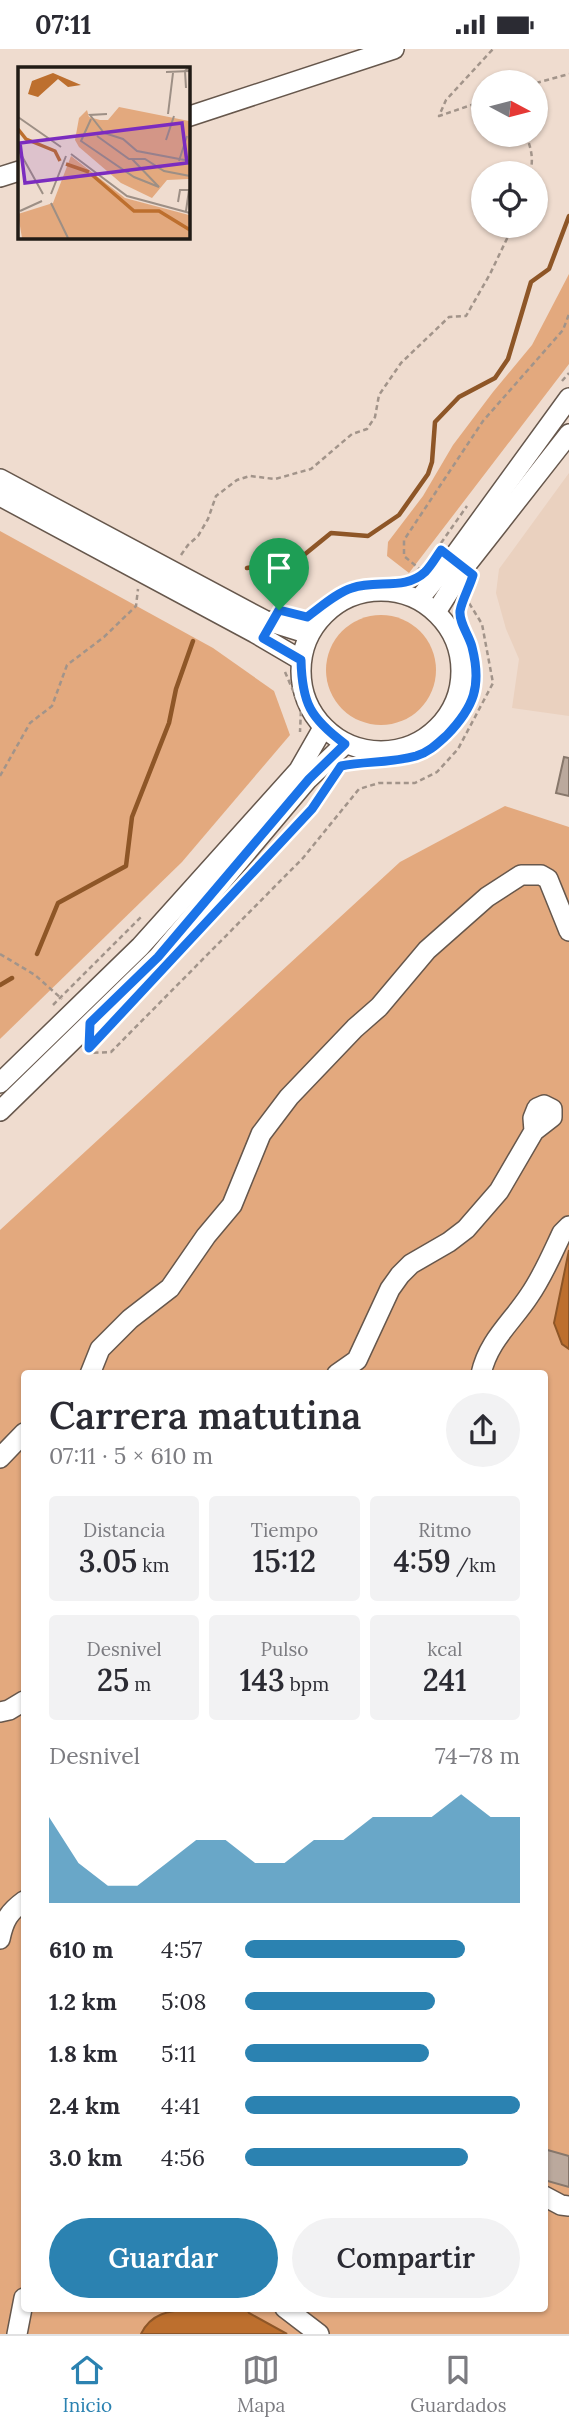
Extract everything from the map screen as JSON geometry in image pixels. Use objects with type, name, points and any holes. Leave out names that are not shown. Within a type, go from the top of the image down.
[{"type":"street","points":[[189,116],[394,49]]},
{"type":"street","points":[[0,177],[18,171]]},
{"type":"street","points":[[419,599],[452,559],[569,398]]},
{"type":"street","points":[[436,612],[464,568],[569,434]]},
{"type":"street","points":[[0,478],[264,620],[308,626]]},
{"type":"street","points":[[0,496],[141,572],[292,664],[310,711],[323,728],[345,744],[381,752],[410,747],[436,730],[451,711],[458,695],[461,662],[451,630],[436,612],[419,599],[393,590],[359,592],[331,607],[308,626],[292,664]]},
{"type":"street","points":[[0,1083],[68,1004],[140,947],[299,770],[323,728]]},
{"type":"street","points":[[0,1111],[158,957],[309,779],[345,744]]},
{"type":"street","points":[[92,1370],[100,1349],[130,1319],[170,1288],[206,1236],[232,1205],[261,1134],[276,1112],[394,990],[427,950],[487,897],[522,875],[541,874],[548,879],[569,930]]},
{"type":"street","points":[[343,1370],[357,1360],[390,1289],[400,1275],[411,1263],[449,1242],[466,1229],[499,1191],[534,1131]]},
{"type":"street","points":[[482,1370],[503,1327],[529,1297],[562,1233],[569,1227]]},
{"type":"street","points":[[0,1458],[21,1436]]},
{"type":"street","points":[[0,1711],[9,1710],[21,1703]]},
{"type":"street","points":[[0,1938],[4,1920],[21,1903]]},
{"type":"street","points":[[548,2198],[569,2206]]},
{"type":"street","points":[[17,2334],[21,2312]]},
{"type":"street","points":[[290,2312],[319,2334]]},
{"type":"path","points":[[474,70],[493,49]]},
{"type":"path","points":[[471,73],[446,100],[439,115],[471,105]]},
{"type":"path","points":[[548,80],[569,74]]},
{"type":"path","points":[[179,558],[198,536],[208,519],[216,496],[237,481],[250,476],[275,479],[311,469],[352,434],[367,429],[375,417],[379,395],[401,363],[449,317],[466,316],[507,238]]},
{"type":"path","points":[[430,566],[424,573],[404,556],[404,540],[483,421],[563,330],[569,314]]},
{"type":"path","points":[[0,776],[30,723],[52,706],[67,665],[104,637],[136,606],[141,572]]},
{"type":"path","points":[[308,626],[329,600],[352,588],[375,583],[401,584],[413,579]]},
{"type":"path","points":[[84,1053],[89,1048],[89,1053],[111,1052],[303,858],[359,789],[379,783],[415,783],[436,772],[458,749],[493,683],[482,624],[466,598],[460,611],[472,647],[477,687],[465,717],[433,749],[418,755],[341,766]]},
{"type":"path","points":[[292,664],[301,709],[300,736]]},
{"type":"path","points":[[266,859],[312,809],[330,783]]},
{"type":"path","points":[[52,1006],[68,1004],[144,914]]},
{"type":"path","points":[[0,954],[35,975],[68,1004]]},
{"type":"shaded area","points":[[569,274],[569,364],[409,573],[387,556],[388,542],[423,496],[453,445],[532,345]]},
{"type":"shaded area","points":[[569,473],[569,716],[512,708],[519,659],[506,629],[496,593],[499,569]]},
{"type":"shaded area","points":[[0,531],[213,648],[274,691],[290,735],[182,862],[0,1039]]},
{"type":"shaded area","points":[[381,615],[402,619],[420,631],[432,649],[436,670],[432,691],[420,709],[402,721],[381,725],[360,721],[342,709],[330,691],[326,670],[330,649],[342,631],[360,619]]},
{"type":"shaded area","points":[[505,806],[569,827],[569,2334],[0,2334],[0,1230],[400,862]]},
{"type":"shaded area","points":[[569,1250],[569,1349],[562,1344],[554,1323]]},
{"type":"shaded area","points":[[248,2312],[287,2334],[141,2334],[152,2320],[166,2313]]},
{"type":"building","points":[[564,757],[569,758],[569,796],[556,793]]},
{"type":"building","points":[[548,2150],[569,2156],[569,2187],[548,2181]]},
{"type":"waterway","points":[[247,568],[299,559],[331,533],[368,536],[399,515],[428,474],[432,462],[435,422],[459,397],[495,378],[508,359],[531,282],[549,269],[569,216]]},
{"type":"waterway","points":[[37,954],[58,903],[126,866],[132,817],[169,723],[176,689],[193,641]]},
{"type":"waterway","points":[[0,985],[12,978]]},
{"type":"route","points":[[441,550],[473,575],[460,611],[472,647],[477,687],[465,717],[433,749],[418,755],[341,766],[312,809],[89,1048],[90,1023],[158,957],[309,779],[345,744],[323,728],[310,711],[301,686],[301,660],[263,638],[279,610],[307,617],[329,600],[352,588],[375,583],[401,584],[424,573],[441,550]]}]
